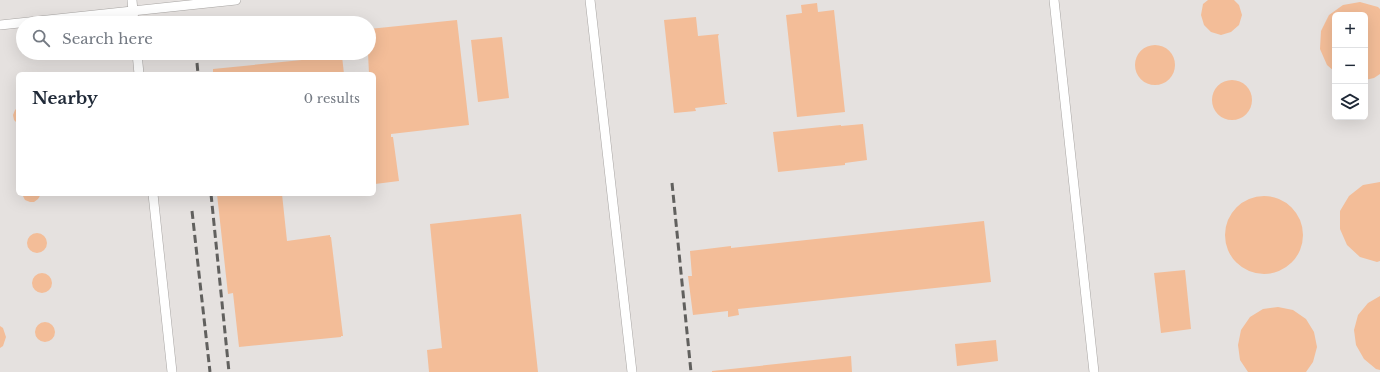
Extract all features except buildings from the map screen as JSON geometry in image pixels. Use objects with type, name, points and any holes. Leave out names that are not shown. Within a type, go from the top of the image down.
[{"type":"lane","points":[[132,0],[133,16]]},
{"type":"lane","points":[[85,16],[236,0]]},
{"type":"lane","points":[[590,0],[632,372]]},
{"type":"lane","points":[[1054,0],[1094,372]]},
{"type":"lane","points":[[0,25],[16,23]]},
{"type":"lane","points":[[138,60],[139,72]]},
{"type":"lane","points":[[153,196],[172,372]]},
{"type":"railway","points":[[197,63],[198,72]]},
{"type":"railway","points":[[672,183],[691,372]]},
{"type":"railway","points":[[211,196],[229,372]]},
{"type":"railway","points":[[192,211],[210,372]]}]
